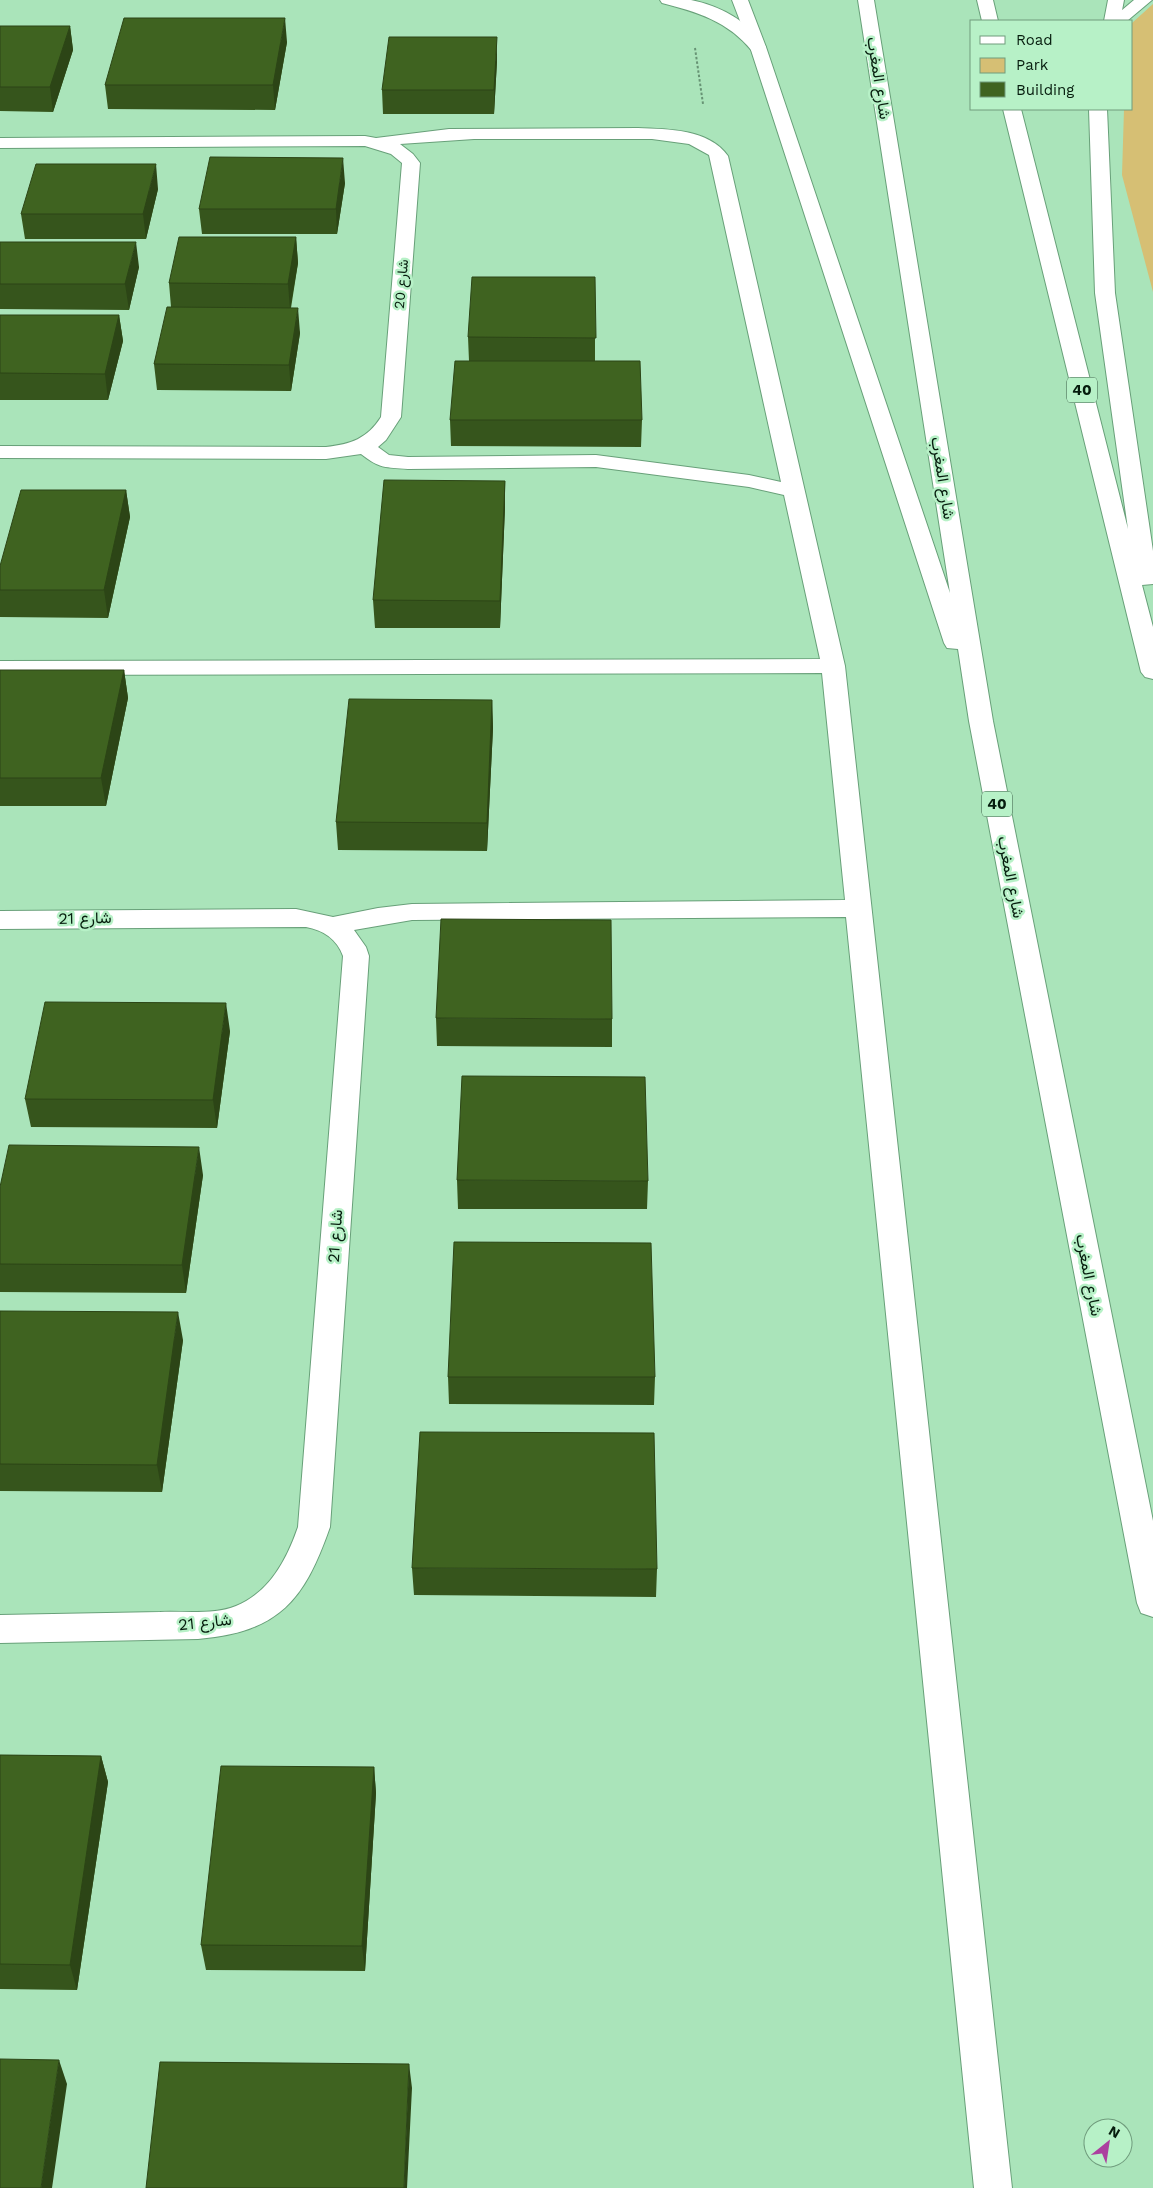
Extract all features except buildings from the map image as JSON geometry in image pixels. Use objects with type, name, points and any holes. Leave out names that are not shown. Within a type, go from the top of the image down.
[{"type":"main road","points":[[668,0],[689,5],[731,22],[750,35],[758,47]]},
{"type":"main road","points":[[740,0],[758,47],[981,721]]},
{"type":"main road","name":"شارع المغرب","points":[[866,0],[981,721],[1153,1603]]},
{"type":"main road","points":[[984,0],[990,20]]},
{"type":"main road","points":[[1112,20],[1116,0]]},
{"type":"main road","points":[[1118,20],[1144,0]]},
{"type":"main road","name":"40","points":[[1012,110],[1153,672]]},
{"type":"main road","points":[[1098,110],[1105,293],[1153,630]]},
{"type":"main road","points":[[377,143],[396,139],[445,135],[662,135],[691,139],[708,146],[719,156],[833,666],[993,2188]]},
{"type":"main road","name":"شارع 20","points":[[0,143],[355,141],[377,143],[401,152],[411,163],[391,417],[381,435],[364,446],[349,451],[0,452]]},
{"type":"main road","points":[[364,446],[383,461],[408,464],[457,461],[596,461],[749,481],[795,491]]},
{"type":"main road","points":[[0,668],[833,666]]},
{"type":"main road","points":[[331,926],[378,916],[412,912],[859,908]]},
{"type":"main road","name":"شارع 21","points":[[0,920],[285,916],[309,918],[331,926],[350,939],[356,956],[314,1527],[302,1562],[283,1590],[276,1596],[249,1615],[229,1622],[198,1626],[0,1629]]},
{"type":"path","points":[[689,5],[708,146]]},
{"type":"green space","points":[[1153,4],[1153,292],[1122,175],[1124,110],[1133,110],[1133,22]]}]
